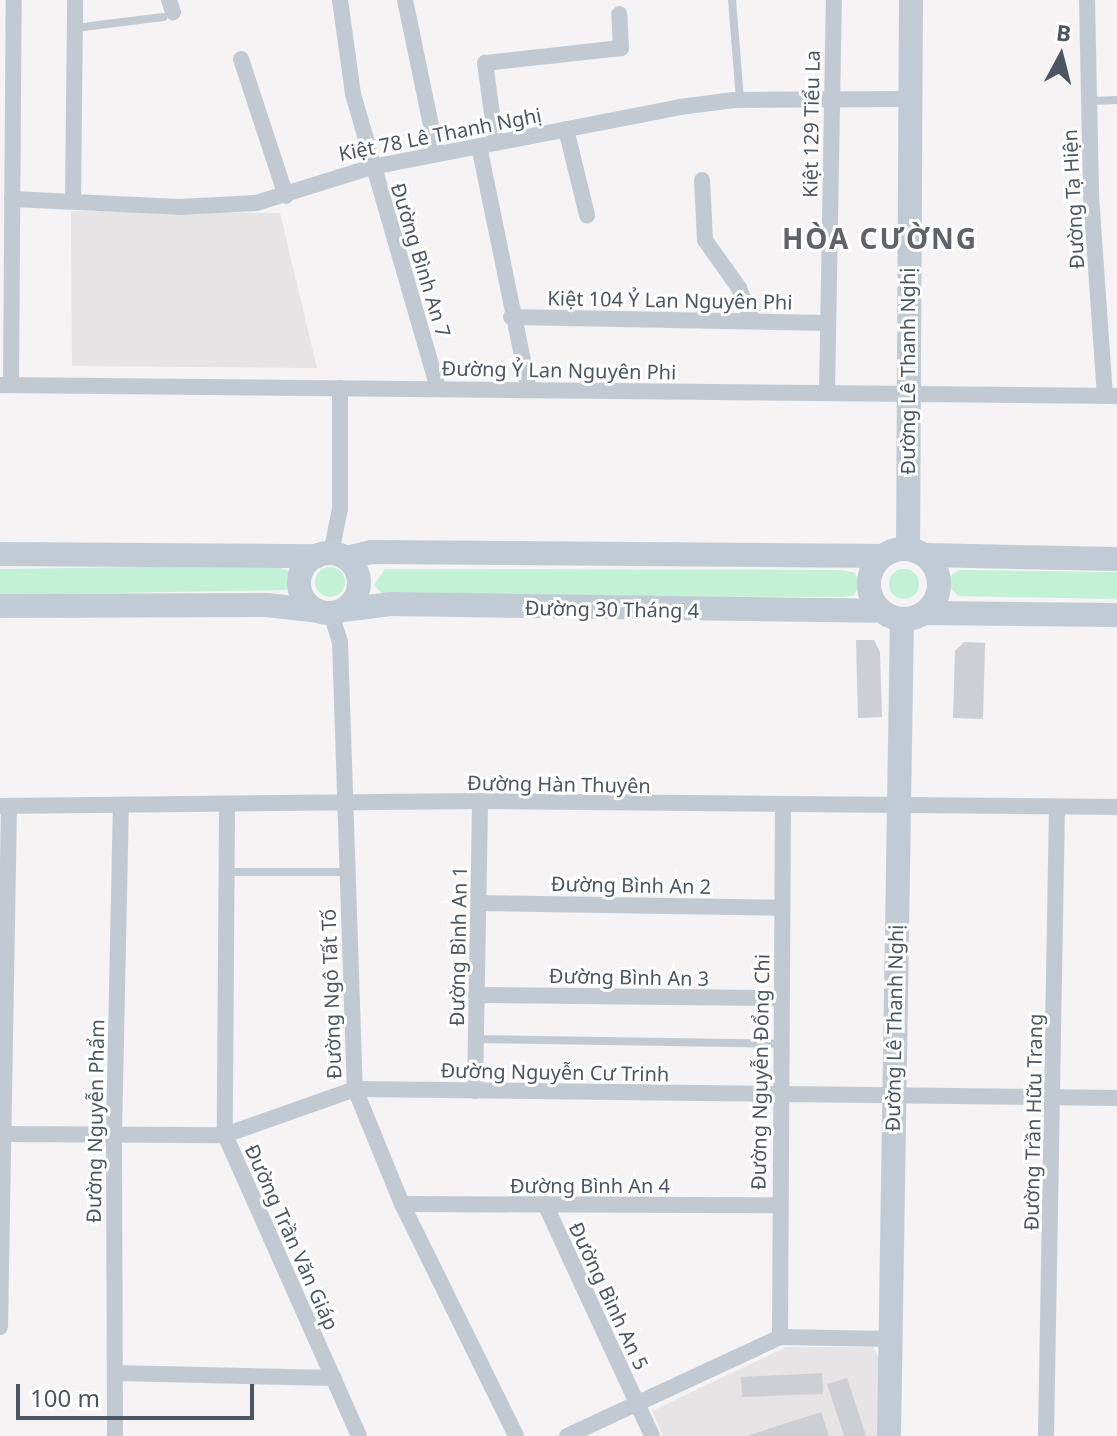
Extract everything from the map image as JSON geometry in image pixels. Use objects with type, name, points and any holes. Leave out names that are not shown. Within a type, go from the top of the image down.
[{"type":"street","points":[[5,385],[12,199],[14,0]]},
{"type":"street","points":[[73,201],[75,0]]},
{"type":"street","name":"Đường Bình An 7","points":[[340,0],[353,94],[438,389]]},
{"type":"street","points":[[405,0],[437,154]]},
{"type":"street","name":"Kiệt 129 Tiểu La","points":[[827,393],[829,99],[834,0]]},
{"type":"street","name":"Đường Lê Thanh Nghị","points":[[911,0],[908,393],[916,552]]},
{"type":"street","name":"Đường Tạ Hiện","points":[[1087,0],[1087,101],[1109,327],[1111,396]]},
{"type":"street","points":[[496,143],[485,63],[621,48],[619,14]]},
{"type":"street","points":[[241,59],[286,196]]},
{"type":"street","name":"Kiệt 78 Lê Thanh Nghị","points":[[12,199],[179,207],[256,203],[372,167],[566,129],[740,99],[829,99]]},
{"type":"street","points":[[829,99],[910,99]]},
{"type":"street","points":[[566,129],[587,215]]},
{"type":"street","points":[[479,146],[511,317],[529,390]]},
{"type":"street","points":[[702,180],[705,240],[739,288],[752,321]]},
{"type":"street","name":"Kiệt 104 Ỷ Lan Nguyên Phi","points":[[511,317],[828,323]]},
{"type":"street","name":"Đường Ỷ Lan Nguyên Phi","points":[[5,385],[1111,396]]},
{"type":"street","points":[[331,556],[360,585],[331,611],[303,598],[299,579],[331,556],[340,509],[340,388]]},
{"type":"street","points":[[0,554],[331,556],[371,552],[883,556],[916,552],[1117,559]]},
{"type":"street","points":[[883,556],[869,583],[903,614],[940,589],[937,570],[916,552]]},
{"type":"street","name":"Đường 30 Tháng 4","points":[[0,606],[267,605],[331,611],[391,604],[1117,615]]},
{"type":"street","name":"Đường Ngô Tất Tố","points":[[331,611],[340,642],[355,1089],[402,1204],[516,1436]]},
{"type":"street","name":"Đường Lê Thanh Nghị","points":[[889,1436],[903,614]]},
{"type":"street","name":"Đường Hàn Thuyên","points":[[4,806],[227,808],[480,801],[783,808],[1117,807]]},
{"type":"street","name":"Đường Bình An 1","points":[[475,1091],[480,801]]},
{"type":"street","points":[[0,1327],[4,806]]},
{"type":"street","name":"Đường Nguyễn Phẩm","points":[[115,1436],[114,1134],[121,807]]},
{"type":"street","name":"Đường Trần Văn Giáp","points":[[227,808],[225,1135],[359,1436]]},
{"type":"street","name":"Đường Nguyễn Đổng Chi","points":[[780,1337],[783,808]]},
{"type":"street","name":"Đường Trần Hữu Trang","points":[[1046,1436],[1055,1096],[1057,808]]},
{"type":"street","name":"Đường Bình An 2","points":[[479,903],[782,908]]},
{"type":"street","name":"Đường Bình An 3","points":[[476,995],[781,998]]},
{"type":"street","name":"Đường Nguyễn Cư Trinh","points":[[3,1134],[225,1135],[355,1089],[1117,1098]]},
{"type":"street","name":"Đường Bình An 4","points":[[402,1204],[779,1205]]},
{"type":"street","name":"Đường Bình An 5","points":[[545,1204],[652,1436]]},
{"type":"street","points":[[567,1436],[780,1337],[890,1339]]},
{"type":"street","points":[[115,1373],[334,1378]]},
{"type":"lane","points":[[732,0],[740,99]]},
{"type":"lane","points":[[75,28],[168,10]]},
{"type":"lane","points":[[1087,101],[1117,100]]},
{"type":"lane","points":[[227,872],[346,872]]},
{"type":"lane","points":[[476,1039],[780,1044]]},
{"type":"shaded area","points":[[71,211],[280,213],[317,368],[72,366]]},
{"type":"shaded area","points":[[786,1347],[873,1347],[881,1361],[880,1436],[663,1436],[652,1411]]},
{"type":"green space","points":[[273,565],[291,572],[287,590],[0,595],[0,569]]},
{"type":"green space","points":[[330,567],[341,571],[345,582],[341,593],[330,597],[319,593],[315,582],[319,571]]},
{"type":"green space","points":[[385,569],[841,570],[855,573],[860,584],[854,595],[844,597],[384,596],[374,585]]},
{"type":"green space","points":[[904,569],[915,573],[919,584],[915,595],[904,599],[893,595],[889,584],[893,573]]},
{"type":"green space","points":[[959,570],[1117,572],[1117,599],[958,596],[948,585],[949,577]]},
{"type":"building","points":[[856,640],[874,640],[880,652],[882,717],[858,718]]},
{"type":"building","points":[[964,642],[985,643],[983,719],[953,718],[955,651]]},
{"type":"building","points":[[822,1373],[823,1394],[742,1397],[741,1377]]},
{"type":"building","points":[[847,1378],[866,1436],[844,1436],[827,1384]]},
{"type":"building","points":[[821,1412],[829,1436],[750,1436],[750,1435]]},
{"type":"district","name":"HÒA CƯỜNG","points":[[880,238]]}]
